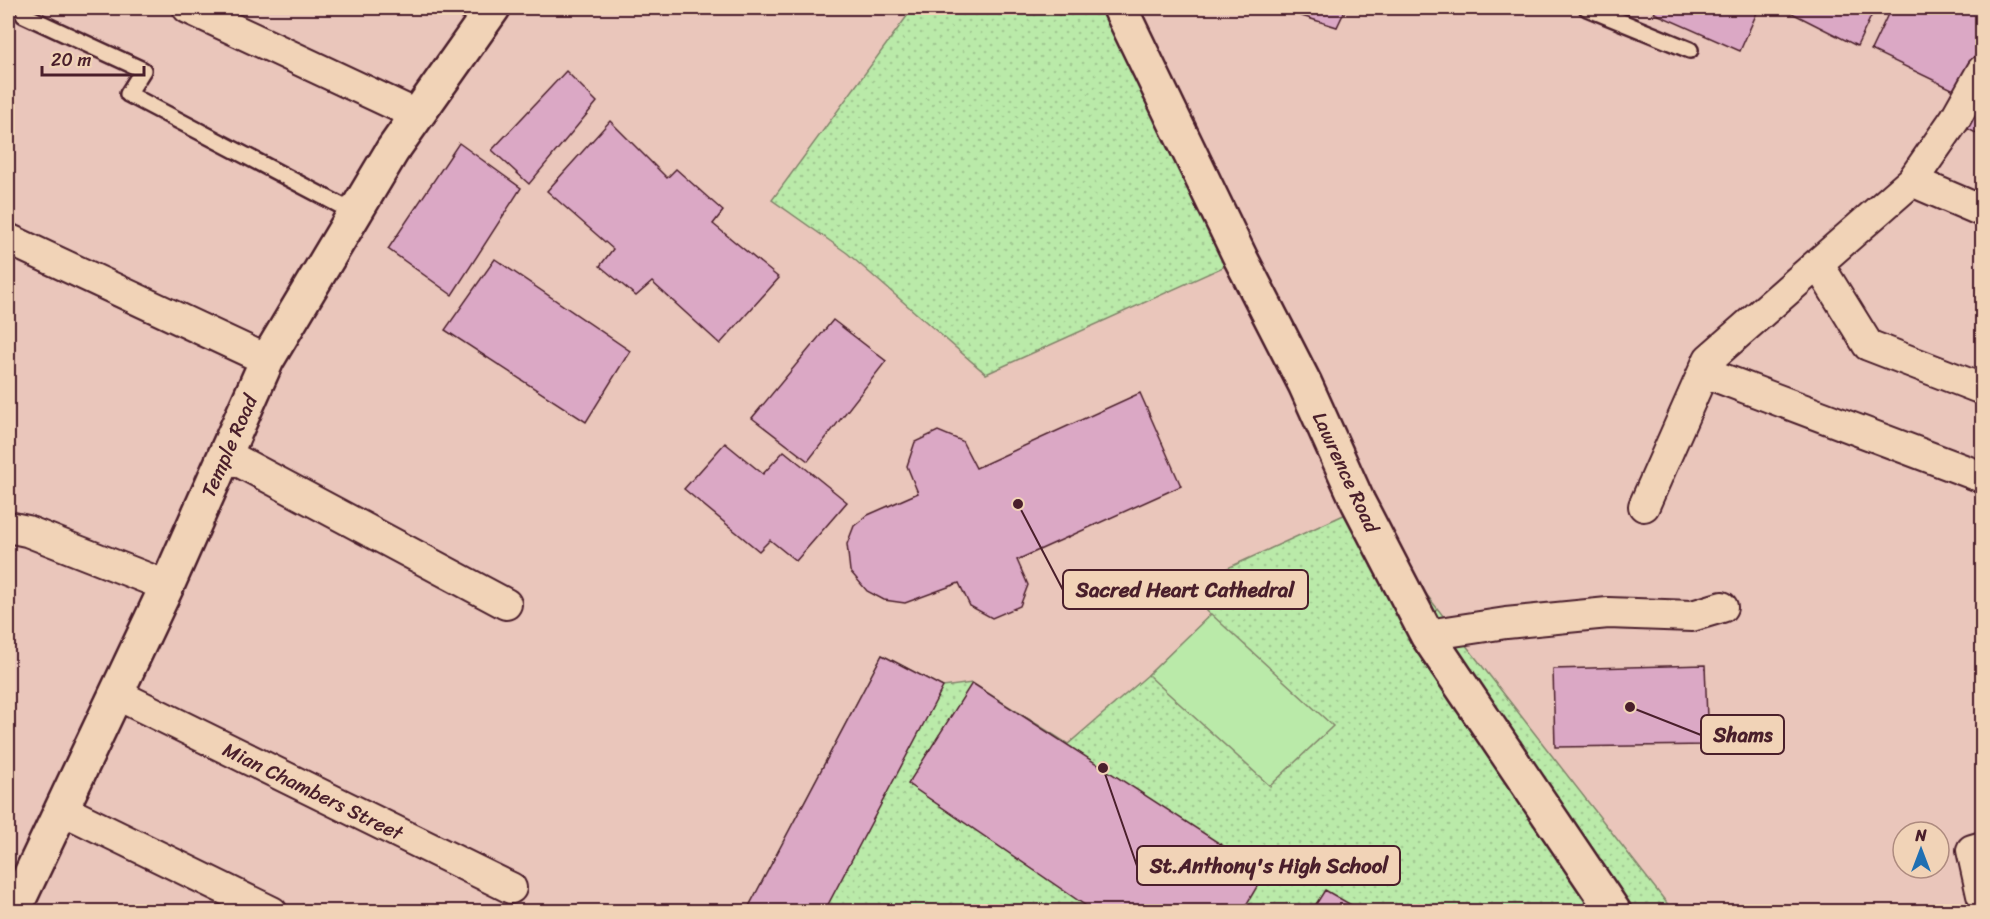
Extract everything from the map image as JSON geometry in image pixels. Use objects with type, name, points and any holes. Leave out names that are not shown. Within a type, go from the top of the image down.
[{"type":"street","points":[[188,8],[417,115]]},
{"type":"street","name":"Temple Road","points":[[12,912],[167,586],[267,360],[392,151],[493,8]]},
{"type":"street","name":"Lawrence Road","points":[[1120,8],[1241,259],[1305,384],[1358,502],[1427,635],[1614,912]]},
{"type":"street","points":[[1644,506],[1709,359],[1912,181],[1955,119],[1983,71]]},
{"type":"street","points":[[1912,181],[1983,212]]},
{"type":"street","points":[[8,239],[267,360]]},
{"type":"street","points":[[1818,264],[1868,345],[1983,388]]},
{"type":"street","points":[[1704,372],[1983,477]]},
{"type":"street","points":[[225,454],[506,604]]},
{"type":"street","points":[[8,527],[27,531],[167,586]]},
{"type":"street","points":[[1427,635],[1506,623],[1608,613],[1692,616],[1722,607]]},
{"type":"street","name":"Mian Chambers Street","points":[[116,694],[511,888]]},
{"type":"street","points":[[61,809],[272,912]]},
{"type":"street","points":[[1983,847],[1972,850],[1983,895]]},
{"type":"lane","points":[[1587,8],[1690,50]]},
{"type":"lane","points":[[24,15],[143,70],[128,94],[355,213]]},
{"type":"green space","points":[[913,8],[1120,8],[1241,259],[986,374],[847,253],[772,200]]},
{"type":"green space","points":[[1359,508],[1673,911],[746,912],[882,655],[943,687],[972,683],[1068,744],[1148,675],[1211,615],[1184,588]]},
{"type":"green space","points":[[1211,614],[1333,726],[1270,786],[1148,675]]},
{"type":"building","points":[[1276,8],[1346,8],[1337,27]]},
{"type":"building","points":[[1657,8],[1759,8],[1740,51],[1654,13]]},
{"type":"building","points":[[1782,8],[1875,8],[1857,46]]},
{"type":"building","points":[[1891,8],[1982,8],[1982,45],[1954,90],[1871,50]]},
{"type":"building","points":[[566,71],[597,102],[529,184],[492,150]]},
{"type":"building","points":[[1982,88],[1982,136],[1960,125]]},
{"type":"building","points":[[610,121],[667,178],[676,169],[723,211],[713,224],[779,278],[720,344],[652,282],[636,296],[600,266],[613,249],[547,191]]},
{"type":"building","points":[[459,143],[521,188],[452,295],[388,249]]},
{"type":"building","points":[[495,259],[630,351],[586,422],[445,330]]},
{"type":"building","points":[[833,320],[886,361],[808,461],[752,418]]},
{"type":"building","points":[[1140,393],[1181,486],[1017,560],[1028,585],[1020,606],[992,618],[970,606],[959,583],[905,603],[884,600],[867,591],[850,571],[847,544],[854,526],[868,515],[918,493],[907,466],[915,442],[938,431],[962,441],[976,468]]},
{"type":"building","points":[[725,443],[763,474],[784,451],[847,502],[796,561],[770,540],[759,551],[684,489]]},
{"type":"building","points":[[882,655],[943,687],[824,912],[746,912]]},
{"type":"building","points":[[1705,665],[1708,745],[1555,747],[1553,669]]},
{"type":"building","points":[[972,683],[1265,873],[1242,912],[1095,912],[908,784]]},
{"type":"building","points":[[1325,890],[1353,906],[1349,912],[1311,912]]},
{"type":"place","name":"Sacred Heart Cathedral","points":[[1018,504]]},
{"type":"place","name":"Shams","points":[[1630,707]]},
{"type":"place","name":"St.Anthony's High School","points":[[1103,768]]}]
